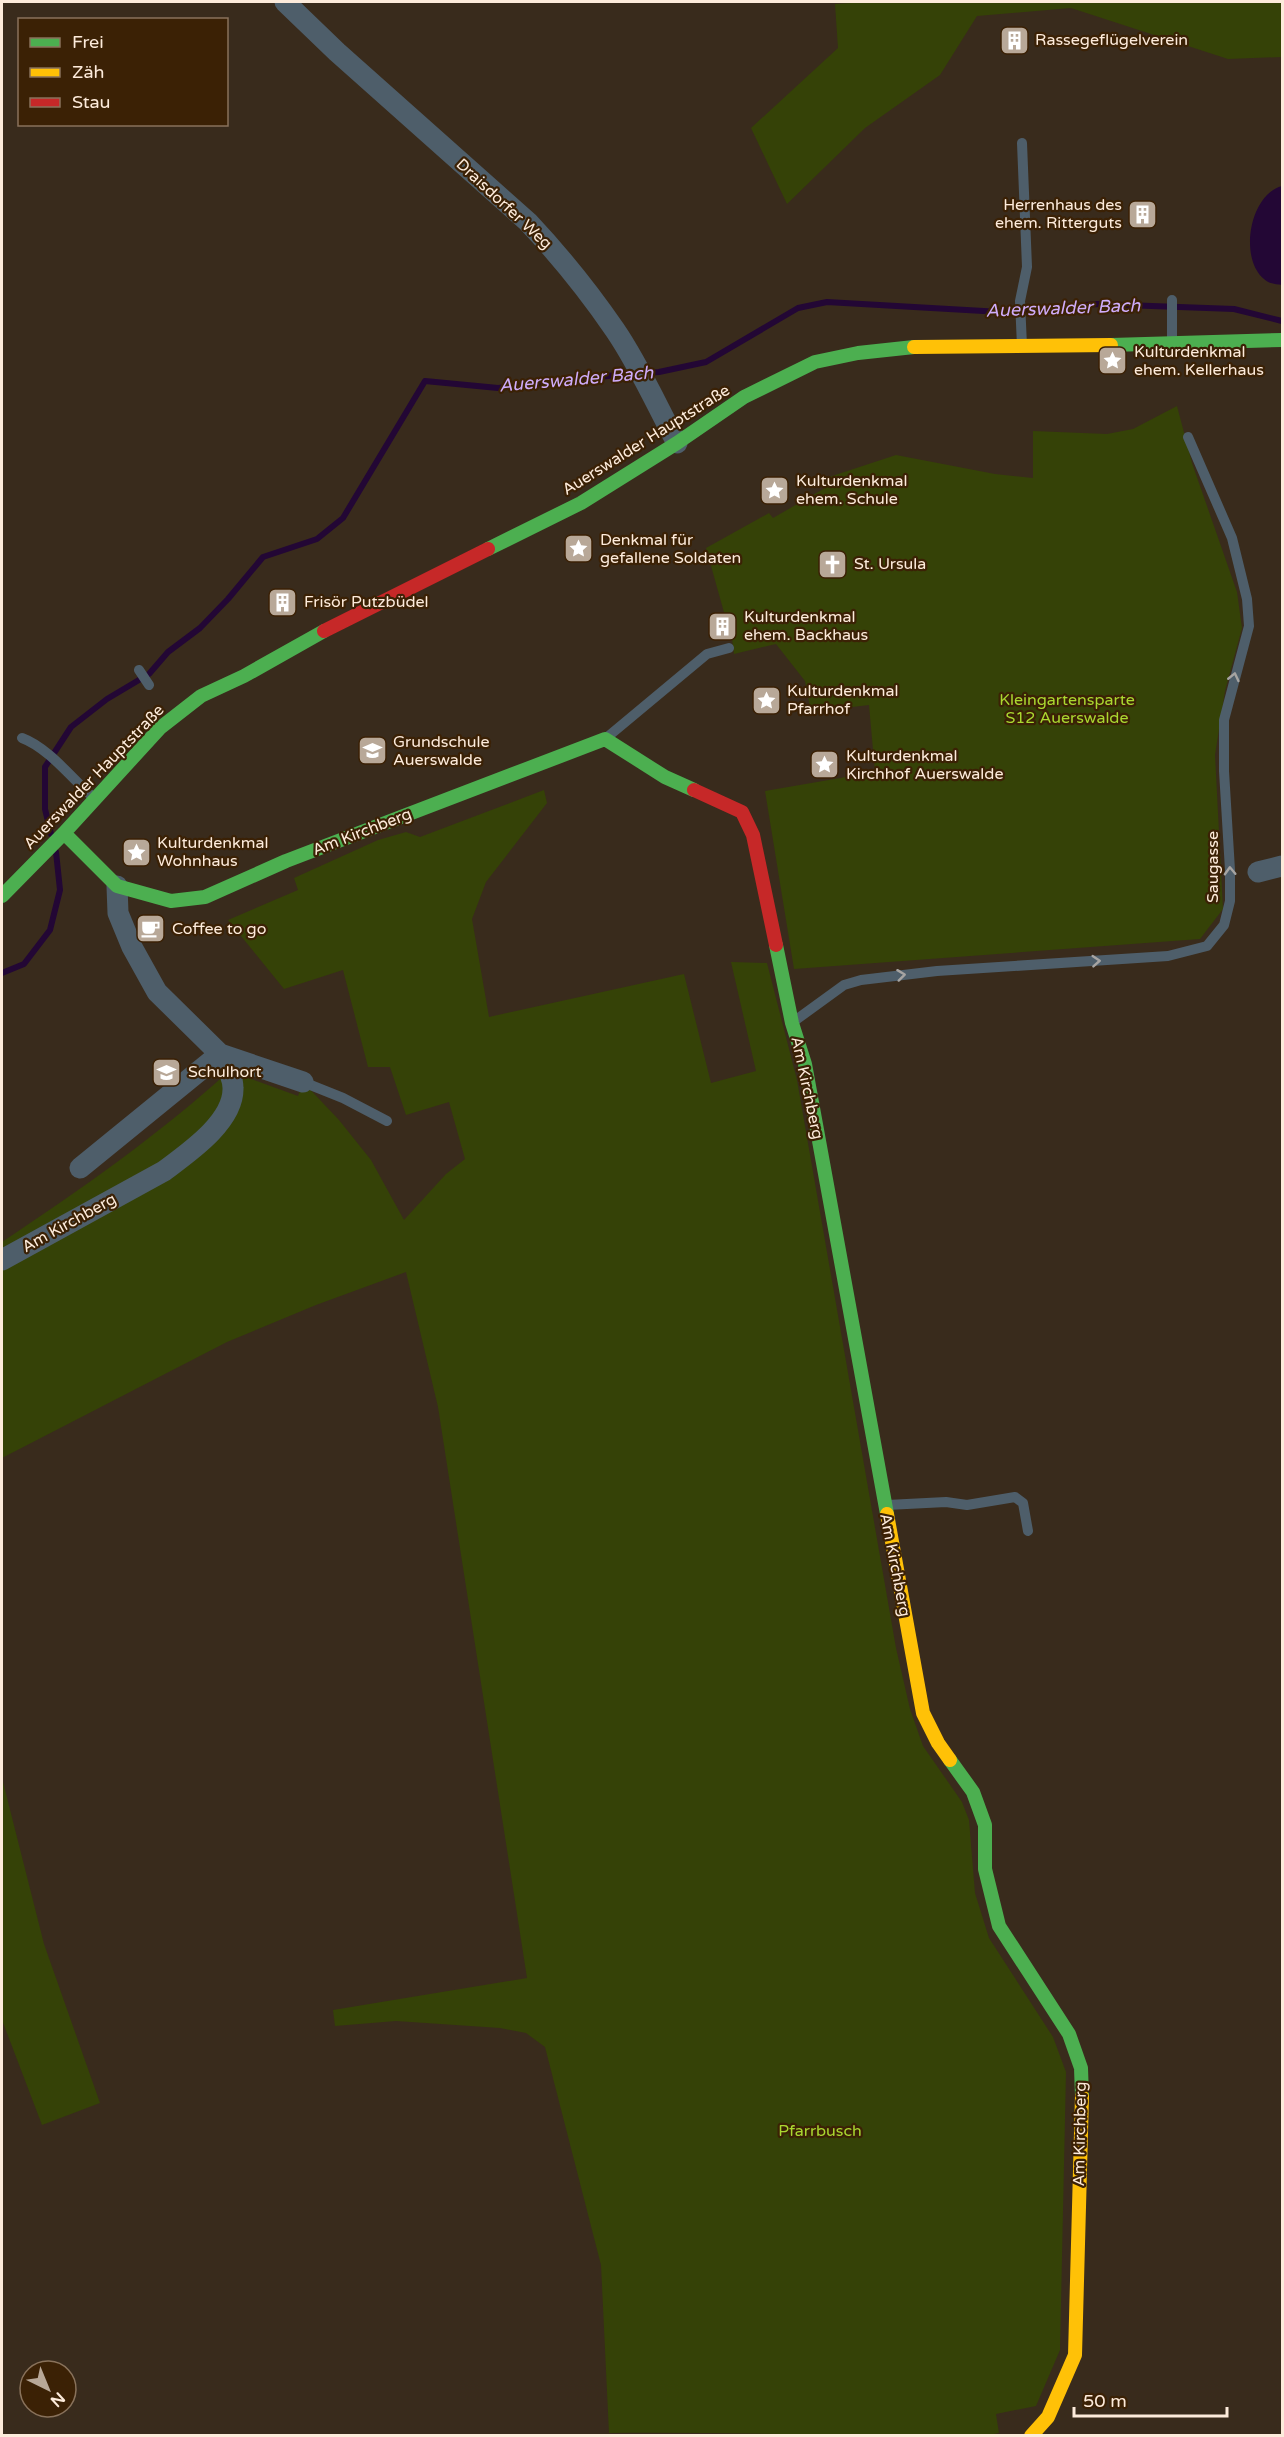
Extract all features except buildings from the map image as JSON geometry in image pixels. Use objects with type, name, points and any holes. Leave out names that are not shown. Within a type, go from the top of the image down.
[{"type":"street","name":"Draisdorfer Weg","points":[[285,2],[337,52],[535,230],[572,271],[616,332],[677,443]]},
{"type":"street","name":"Auerswalder Hauptstraße","points":[[2,896],[63,834],[160,728],[201,696],[244,676],[350,616],[581,503],[677,443],[744,397],[815,362],[904,347],[1172,344],[1282,340]]},
{"type":"street","name":"Am Kirchberg","points":[[63,834],[117,886],[171,901],[205,897],[285,861],[605,739],[665,777],[742,812],[753,835],[792,1023],[805,1064],[923,1713],[938,1743],[973,1792],[985,1825],[985,1869],[999,1926],[1069,2034],[1081,2068],[1075,2355],[1048,2417],[1030,2435]]},
{"type":"street","points":[[1258,872],[1282,866]]},
{"type":"street","name":"Am Kirchberg","points":[[2,1260],[164,1171],[187,1154],[228,1112],[233,1089],[229,1071],[220,1054],[157,992],[132,947],[118,914],[117,886]]},
{"type":"street","name":"Am Kirchberg","points":[[220,1054],[303,1083]]},
{"type":"street","points":[[80,1168],[220,1054]]},
{"type":"lane","points":[[1022,143],[1027,267],[1020,301],[1022,346]]},
{"type":"lane","points":[[1172,300],[1172,344]]},
{"type":"lane","name":"Saugasse","points":[[792,1023],[844,985],[865,979],[937,971],[1168,956],[1208,946],[1224,925],[1230,901],[1224,720],[1248,626],[1247,599],[1232,538],[1188,436]]},
{"type":"lane","name":"Am Kirchberg","points":[[605,739],[707,654],[729,648]]},
{"type":"lane","points":[[139,670],[149,685]]},
{"type":"lane","points":[[22,738],[56,760],[95,799]]},
{"type":"lane","points":[[303,1083],[343,1098],[387,1121]]},
{"type":"lane","points":[[884,1505],[946,1502],[968,1505],[1015,1497],[1023,1503],[1028,1531]]},
{"type":"green space","points":[[866,2],[1282,2],[1282,57],[1228,59],[1071,8],[977,16],[940,75],[865,128],[787,204],[751,128],[838,48],[835,4]]},
{"type":"green space","name":"Kleingartensparte S12 Auerswalde","points":[[1177,406],[1192,463],[1237,592],[1242,628],[1225,691],[1215,755],[1223,909],[1200,939],[794,969],[765,791],[875,772],[869,705],[811,712],[805,681],[776,644],[734,654],[729,616],[725,616],[706,548],[769,513],[773,518],[832,484],[829,477],[896,455],[995,474],[1033,478],[1033,431],[1107,434],[1133,429]]},
{"type":"green space","name":"Pfarrbusch","points":[[544,790],[547,803],[486,882],[472,919],[489,1017],[684,974],[711,1083],[756,1071],[731,962],[767,963],[797,1080],[896,1648],[910,1709],[923,1746],[962,1802],[969,1820],[975,1893],[989,1938],[1053,2037],[1066,2072],[1060,2350],[1036,2406],[996,2414],[999,2433],[984,2436],[609,2433],[601,2265],[545,2047],[526,2033],[500,2028],[396,2021],[335,2026],[333,2010],[527,1978],[438,1407],[406,1272],[316,1305],[227,1342],[2,1458],[2,1242],[119,1161],[229,1071],[298,1096],[303,1082],[339,1120],[371,1160],[404,1220],[446,1174],[465,1159],[449,1102],[406,1115],[390,1067],[368,1067],[343,970],[284,989],[228,920],[298,890],[294,878],[378,840],[406,832],[420,837]]},
{"type":"green space","points":[[2,1778],[44,1944],[100,2103],[42,2125],[2,2020]]},
{"type":"shaded area","points":[[1282,186],[1282,285],[1266,281],[1256,270],[1250,243],[1255,214],[1271,192]]},
{"type":"waterway","name":"Auerswalder Bach","points":[[646,373],[706,362],[798,308],[827,302],[1001,312],[1097,304],[1234,309],[1282,321]]},
{"type":"waterway","name":"Auerswalder Bach","points":[[51,834],[45,809],[45,767],[71,727],[107,699],[149,674],[168,652],[200,628],[263,557],[317,539],[343,518],[425,381],[498,388],[635,373]]},
{"type":"waterway","name":"Auerswalder Bach","points":[[2,973],[24,964],[50,930],[60,890],[56,852]]},
{"type":"traffic: fast","points":[[1111,345],[1282,340]]},
{"type":"traffic: fast","points":[[488,549],[581,503],[677,443],[744,397],[815,362],[858,353],[914,347]]},
{"type":"traffic: fast","points":[[2,896],[64,833],[160,728],[201,696],[244,676],[324,631]]},
{"type":"traffic: fast","points":[[64,833],[117,886],[171,901],[205,897],[286,861],[605,739],[665,777],[694,790]]},
{"type":"traffic: fast","points":[[776,945],[792,1023],[805,1064],[887,1514]]},
{"type":"traffic: fast","points":[[950,1760],[973,1792],[985,1825],[985,1869],[999,1926],[1069,2034],[1081,2068],[1082,2096]]},
{"type":"traffic: slow","points":[[914,347],[1111,345]]},
{"type":"traffic: slow","points":[[887,1514],[923,1713],[938,1743],[950,1760]]},
{"type":"traffic: slow","points":[[1031,2436],[1048,2417],[1075,2355],[1082,2096]]},
{"type":"traffic: jam","points":[[324,631],[488,549]]},
{"type":"traffic: jam","points":[[694,790],[742,812],[753,835],[776,945]]},
{"type":"place","name":"Rassegeflügelverein","points":[[1014,40]]},
{"type":"place","name":"Herrenhaus des ehem. Ritterguts","points":[[1143,214]]},
{"type":"place","name":"Kulturdenkmal ehem. Kellerhaus","points":[[1113,361]]},
{"type":"place","name":"Kulturdenkmal ehem. Schule","points":[[775,490]]},
{"type":"place","name":"Denkmal für gefallene Soldaten","points":[[579,549]]},
{"type":"place","name":"St. Ursula","points":[[833,564]]},
{"type":"place","name":"Frisör Putzbüdel","points":[[283,602]]},
{"type":"place","name":"Kulturdenkmal ehem. Backhaus","points":[[723,626]]},
{"type":"place","name":"Kulturdenkmal Pfarrhof","points":[[766,700]]},
{"type":"place","name":"Grundschule Auerswalde","points":[[372,751]]},
{"type":"place","name":"Kulturdenkmal Kirchhof Auerswalde","points":[[825,765]]},
{"type":"place","name":"Kulturdenkmal Wohnhaus","points":[[136,852]]},
{"type":"place","name":"Coffee to go","points":[[151,929]]},
{"type":"place","name":"Schulhort","points":[[167,1072]]}]
